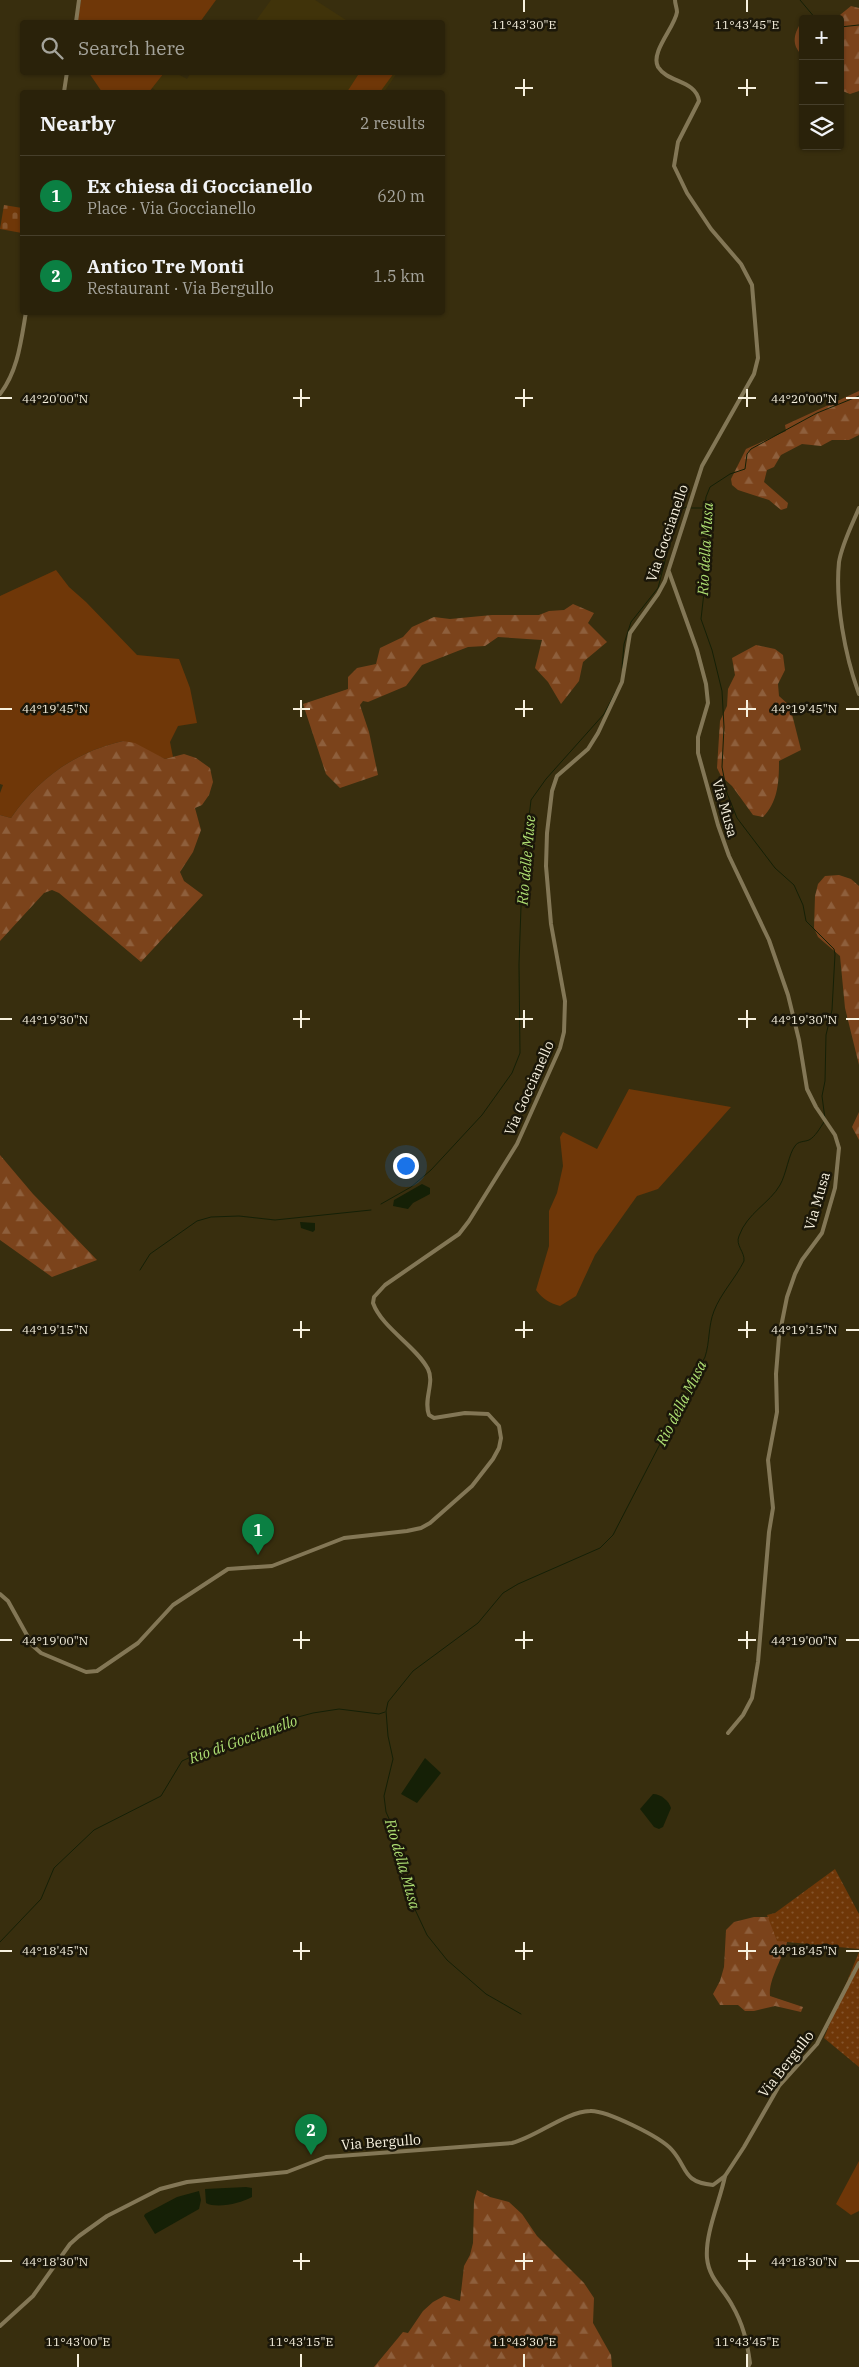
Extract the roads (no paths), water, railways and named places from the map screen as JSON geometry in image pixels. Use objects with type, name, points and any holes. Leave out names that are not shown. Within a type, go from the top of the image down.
[{"type":"street","points":[[76,20],[79,0]]},
{"type":"street","name":"Via Goccianello","points":[[0,1594],[8,1601],[33,1646],[41,1652],[86,1672],[97,1671],[138,1643],[173,1605],[228,1570],[272,1566],[344,1538],[421,1528],[472,1486],[499,1448],[501,1438],[498,1426],[488,1414],[465,1413],[434,1418],[429,1414],[427,1402],[430,1381],[428,1368],[375,1308],[374,1298],[396,1276],[459,1234],[517,1144],[555,1062],[564,1032],[565,1001],[551,924],[547,886],[546,847],[552,791],[557,776],[588,749],[598,733],[622,682],[630,633],[658,594],[669,570],[702,466],[754,374],[758,358],[752,284],[741,264],[711,229],[687,193],[674,166],[678,142],[699,101],[695,92],[658,67],[656,59],[675,20],[677,11],[675,0]]},
{"type":"street","points":[[64,90],[67,75]]},
{"type":"street","points":[[0,394],[10,378],[17,358],[25,315]]},
{"type":"street","points":[[859,508],[840,561],[838,596],[849,665],[859,694]]},
{"type":"street","name":"Via Musa","points":[[669,570],[706,684],[708,703],[698,738],[698,753],[719,830],[729,856],[769,940],[790,1002],[807,1089],[822,1116],[836,1135],[839,1148],[836,1188],[822,1233],[802,1260],[795,1274],[780,1328],[776,1374],[777,1412],[768,1460],[773,1508],[769,1532],[756,1680],[748,1707],[728,1733]]},
{"type":"street","name":"Via Bergullo","points":[[748,2367],[748,2348],[743,2326],[732,2305],[713,2280],[707,2259],[708,2240],[720,2202],[725,2176],[779,2086],[824,2034],[859,1963]]},
{"type":"street","name":"Via Bergullo","points":[[0,2326],[32,2296],[70,2244],[90,2226],[160,2189],[187,2182],[287,2172],[326,2158],[512,2143],[534,2136],[570,2117],[591,2111],[605,2113],[662,2141],[673,2151],[682,2168],[698,2182],[713,2185],[725,2176]]},
{"type":"waterway","name":"Rio della Musa","points":[[800,0],[813,15]]},
{"type":"waterway","name":"Rio della Musa","points":[[844,27],[859,25]]},
{"type":"waterway","name":"Rio della Musa","points":[[825,1119],[822,1096],[825,1081],[826,1035],[832,1010],[835,954],[834,949],[806,921],[803,905],[794,885],[775,868],[737,818],[727,793],[722,767],[724,727],[722,691],[712,650],[701,619],[709,548],[704,513],[706,497],[710,487],[730,474],[745,469],[747,454],[751,449],[817,413],[859,396]]},
{"type":"waterway","name":"Rio delle Muse","points":[[622,668],[624,644],[631,622],[658,588],[667,553],[682,509],[687,507]]},
{"type":"waterway","name":"Rio delle Muse","points":[[691,508],[705,508]]},
{"type":"waterway","name":"Rio delle Muse","points":[[381,1204],[411,1187],[431,1170],[482,1115],[512,1073],[520,1053],[519,964],[522,878],[531,800],[546,779],[604,714],[616,691]]},
{"type":"waterway","name":"Rio della Musa","points":[[521,2014],[486,1994],[447,1960],[427,1935],[411,1901],[409,1879],[395,1832],[386,1812],[384,1796],[393,1759],[388,1736],[386,1711],[388,1702],[413,1671],[478,1623],[503,1593],[518,1584],[600,1548],[613,1535],[705,1357],[714,1311],[720,1298],[744,1261],[738,1242],[743,1228],[747,1221],[780,1185],[796,1144],[811,1139],[824,1122]]},
{"type":"waterway","name":"Rio delle Muse","points":[[140,1270],[150,1254],[197,1221],[211,1217],[239,1216],[275,1220],[371,1210]]},
{"type":"waterway","name":"Rio di Goccianello","points":[[0,1942],[41,1899],[54,1868],[94,1830],[161,1796],[182,1761],[208,1749],[253,1738],[298,1717],[313,1713],[339,1709],[379,1714],[385,1712]]},
{"type":"place","name":"Ex chiesa di Goccianello","points":[[258,1555]]},
{"type":"place","name":"Antico Tre Monti","points":[[311,2155]]}]
